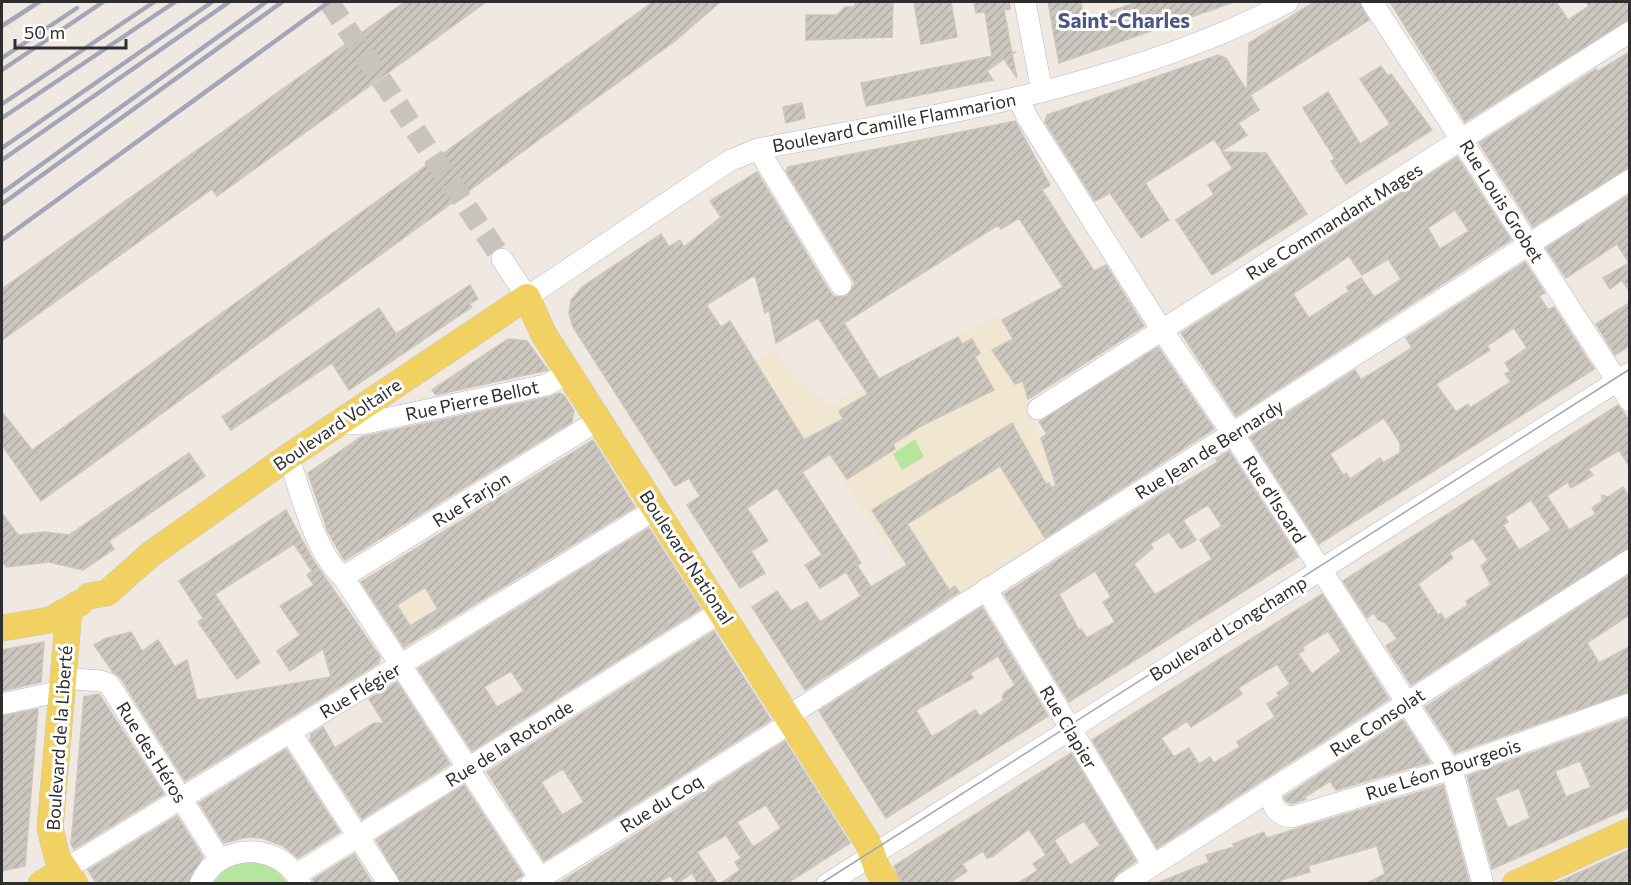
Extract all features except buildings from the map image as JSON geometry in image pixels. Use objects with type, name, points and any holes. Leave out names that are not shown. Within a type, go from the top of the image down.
[{"type":"main road","name":"Boulevard National","points":[[526,297],[539,327],[568,374],[722,610],[868,843],[877,868],[887,884]]},
{"type":"main road","name":"Boulevard Voltaire","points":[[2,628],[50,620],[69,612],[89,596],[99,580],[133,559],[151,554],[288,457],[526,297]]},
{"type":"main road","name":"Boulevard de la Liberté","points":[[69,612],[50,828],[52,844],[69,877]]},
{"type":"main road","points":[[1515,884],[1629,831]]},
{"type":"main road","points":[[41,884],[69,877]]},
{"type":"street","points":[[1025,2],[1042,92]]},
{"type":"street","name":"Boulevard Camille Flammarion","points":[[526,297],[729,161],[758,149],[1063,88],[1224,31],[1288,2]]},
{"type":"street","name":"Rue Louis Grobet","points":[[1372,2],[1529,244],[1623,377],[1629,401]]},
{"type":"street","name":"Rue Commandant Mages","points":[[1038,409],[1629,32]]},
{"type":"street","name":"Rue d'Isoard","points":[[1018,97],[1027,117],[1162,330],[1449,769],[1483,884]]},
{"type":"street","points":[[758,149],[841,285]]},
{"type":"street","name":"Rue Jean de Bernardy","points":[[790,719],[986,589],[1629,180]]},
{"type":"street","name":"Boulevard National","points":[[502,259],[526,297]]},
{"type":"street","name":"Rue Pierre Bellot","points":[[338,424],[361,424],[546,385],[568,374]]},
{"type":"street","name":"Boulevard Longchamp","points":[[826,884],[1623,377]]},
{"type":"street","name":"Rue Farjon","points":[[343,577],[599,420]]},
{"type":"street","points":[[288,457],[321,546],[335,570],[343,577],[470,768],[538,882]]},
{"type":"street","name":"Rue Flégier","points":[[69,877],[181,798],[656,509]]},
{"type":"street","name":"Rue Consolat","points":[[1124,884],[1629,560]]},
{"type":"street","name":"Rue Clapier","points":[[986,589],[1153,865]]},
{"type":"street","name":"Rue de la Rotonde","points":[[299,879],[358,836],[722,610]]},
{"type":"street","name":"Rue des Héros","points":[[62,685],[101,681],[109,684],[220,860]]},
{"type":"street","points":[[2,704],[62,685]]},
{"type":"street","name":"Rue Léon Bourgeois","points":[[1270,791],[1272,801],[1281,815],[1292,817],[1449,769],[1629,704]]},
{"type":"street","name":"Rue du Coq","points":[[538,882],[790,719]]},
{"type":"street","points":[[290,732],[389,884]]},
{"type":"street","points":[[200,884],[211,867],[220,860],[233,853],[257,851],[279,859],[299,879]]},
{"type":"shaded area","points":[[1001,314],[1051,476],[1079,519],[930,612],[828,456],[818,462],[755,361],[774,349],[795,377],[830,405]]},
{"type":"shaded area","points":[[404,555],[449,624],[404,652],[359,583]]},
{"type":"green space","points":[[915,439],[924,457],[902,470],[893,454]]},
{"type":"green space","points":[[242,862],[268,866],[283,877],[287,883],[212,884],[226,868]]},
{"type":"tunnel","points":[[329,2],[502,259]]},
{"type":"tram line","points":[[820,884],[1630,369]]},
{"type":"railway","points":[[2,26],[39,2]]},
{"type":"railway","points":[[2,70],[103,2]]},
{"type":"railway","points":[[2,104],[154,2]]},
{"type":"railway","points":[[2,118],[175,2]]},
{"type":"railway","points":[[2,148],[212,2]]},
{"type":"railway","points":[[2,160],[229,2]]},
{"type":"railway","points":[[2,193],[266,2]]},
{"type":"railway","points":[[2,204],[282,2]]},
{"type":"railway","points":[[2,240],[329,2]]},
{"type":"railway","points":[[2,58],[77,8]]},
{"type":"district","name":"Saint-Charles","points":[[1124,19]]}]
